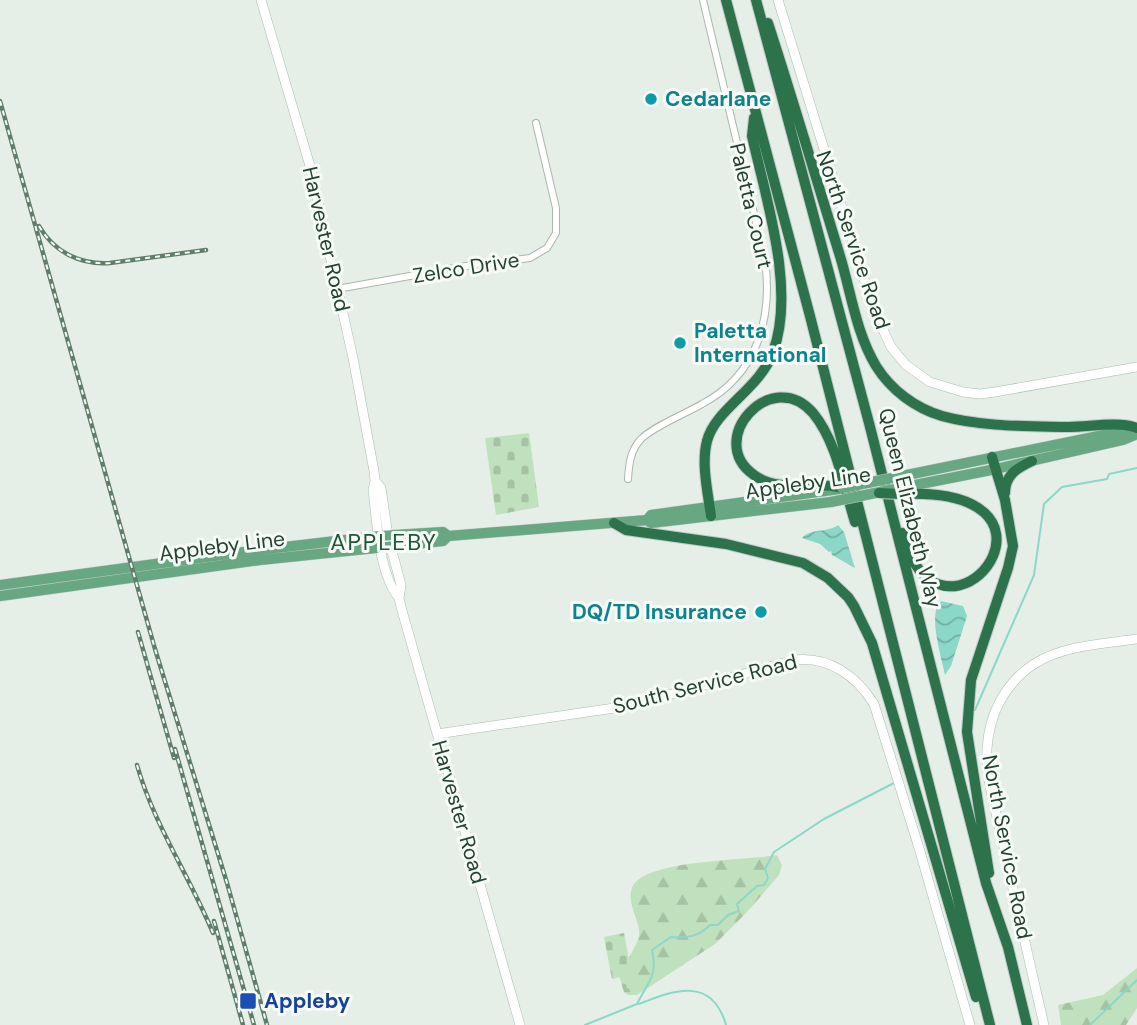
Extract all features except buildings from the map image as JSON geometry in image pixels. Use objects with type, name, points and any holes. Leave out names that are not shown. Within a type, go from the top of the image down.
[{"type":"highway","points":[[726,0],[989,1022]]},
{"type":"highway","name":"Queen Elizabeth Way","points":[[755,0],[869,423],[986,883],[1008,947],[1027,1025]]},
{"type":"highway","points":[[761,0],[858,324],[870,355],[886,380],[924,410],[968,421],[1067,427],[1126,424],[1137,431]]},
{"type":"highway","points":[[710,512],[705,454],[710,432],[768,364],[779,335],[782,317],[775,243],[752,136],[754,112]]},
{"type":"highway","points":[[842,488],[829,492],[778,485],[766,482],[750,472],[739,453],[737,438],[750,410],[769,400],[786,398],[805,405],[813,413],[832,450],[861,541],[873,567]]},
{"type":"highway","points":[[869,423],[915,564],[925,575],[944,584],[966,583],[985,572],[993,558],[996,542],[987,514],[967,500],[953,496],[900,486],[879,493]]},
{"type":"highway","points":[[992,457],[1013,534],[1011,557],[971,680],[967,732],[991,883],[1008,947]]},
{"type":"highway","points":[[1005,500],[1004,488],[1010,475],[1032,461]]},
{"type":"highway","points":[[614,523],[626,530],[714,542],[790,558],[816,569],[848,597],[872,643],[977,1002],[989,1022]]},
{"type":"main road","name":"Appleby Line","points":[[900,486],[992,457],[1137,431]]},
{"type":"main road","name":"Appleby Line","points":[[842,488],[900,486],[996,469],[1123,440],[1137,431]]},
{"type":"main road","name":"Appleby Line","points":[[0,585],[384,541],[403,545],[443,541],[448,536],[647,520],[651,515],[710,512],[829,492],[879,493]]},
{"type":"main road","name":"Appleby Line","points":[[0,596],[443,532],[448,536]]},
{"type":"street","name":"Harvester Road","points":[[261,0],[310,166],[353,358],[375,481],[381,488],[384,541],[391,589],[399,598]]},
{"type":"street","name":"Paletta Court","points":[[628,479],[629,458],[642,438],[713,399],[743,368],[762,332],[768,303],[765,260],[703,0]]},
{"type":"street","name":"North Service Road","points":[[778,0],[834,189],[873,308],[891,347],[906,365],[930,382],[980,394],[1137,367]]},
{"type":"street","name":"Zelco Drive","points":[[337,289],[466,265],[530,258],[547,248],[556,233],[556,208],[536,123]]},
{"type":"street","name":"Harvester Road","points":[[384,541],[395,563],[401,585],[399,598],[520,1025]]},
{"type":"street","points":[[395,563],[403,545]]},
{"type":"street","name":"North Service Road","points":[[1044,1025],[987,761],[989,732],[996,706],[1004,693],[1036,662],[1074,648],[1137,639]]},
{"type":"street","name":"South Service Road","points":[[437,734],[628,706],[794,660],[807,658],[834,666],[860,685],[874,704],[970,1025]]},
{"type":"green space","points":[[529,433],[539,507],[496,515],[485,438]]},
{"type":"green space","points":[[777,855],[782,865],[779,875],[715,944],[637,995],[624,992],[619,975],[639,936],[631,894],[632,888],[640,879],[655,871],[675,866]]},
{"type":"green space","points":[[624,933],[634,987],[623,989],[621,977],[612,979],[604,937]]},
{"type":"green space","points":[[1137,968],[1137,1008],[1126,1025],[1061,1025],[1058,1005],[1103,995]]},
{"type":"water","points":[[838,525],[844,532],[855,568],[832,555],[831,551],[820,544],[802,538]]},
{"type":"water","points":[[941,601],[963,606],[967,616],[951,666],[945,675],[935,625],[937,607]]},
{"type":"waterway","points":[[975,710],[1034,575],[1044,504],[1062,487],[1107,479],[1109,474],[1137,468]]},
{"type":"waterway","points":[[585,1025],[637,1004],[653,973],[652,950],[671,937],[692,936],[710,925],[718,925],[728,915],[739,911],[737,904],[757,886],[764,885],[768,878],[765,869],[774,852],[824,819],[894,783]]},
{"type":"waterway","points":[[1090,1025],[1137,980]]},
{"type":"waterway","points":[[639,1004],[665,994],[690,991],[702,993],[720,1009],[726,1025]]},
{"type":"railway","points":[[0,101],[155,649],[227,883],[267,1025]]},
{"type":"railway","points":[[39,226],[60,250],[88,262],[110,263],[206,250]]},
{"type":"railway","points":[[138,632],[174,758]]},
{"type":"railway","points":[[175,749],[254,1025]]},
{"type":"railway","points":[[137,765],[162,829],[213,933]]},
{"type":"railway","points":[[214,921],[243,1025]]},
{"type":"place","name":"Cedarlane","points":[[651,99]]},
{"type":"place","name":"Paletta International","points":[[680,343]]},
{"type":"place","name":"DQ/TD Insurance","points":[[761,612]]},
{"type":"place","name":"Appleby","points":[[248,1001]]},
{"type":"district","name":"APPLEBY","points":[[384,542]]}]
